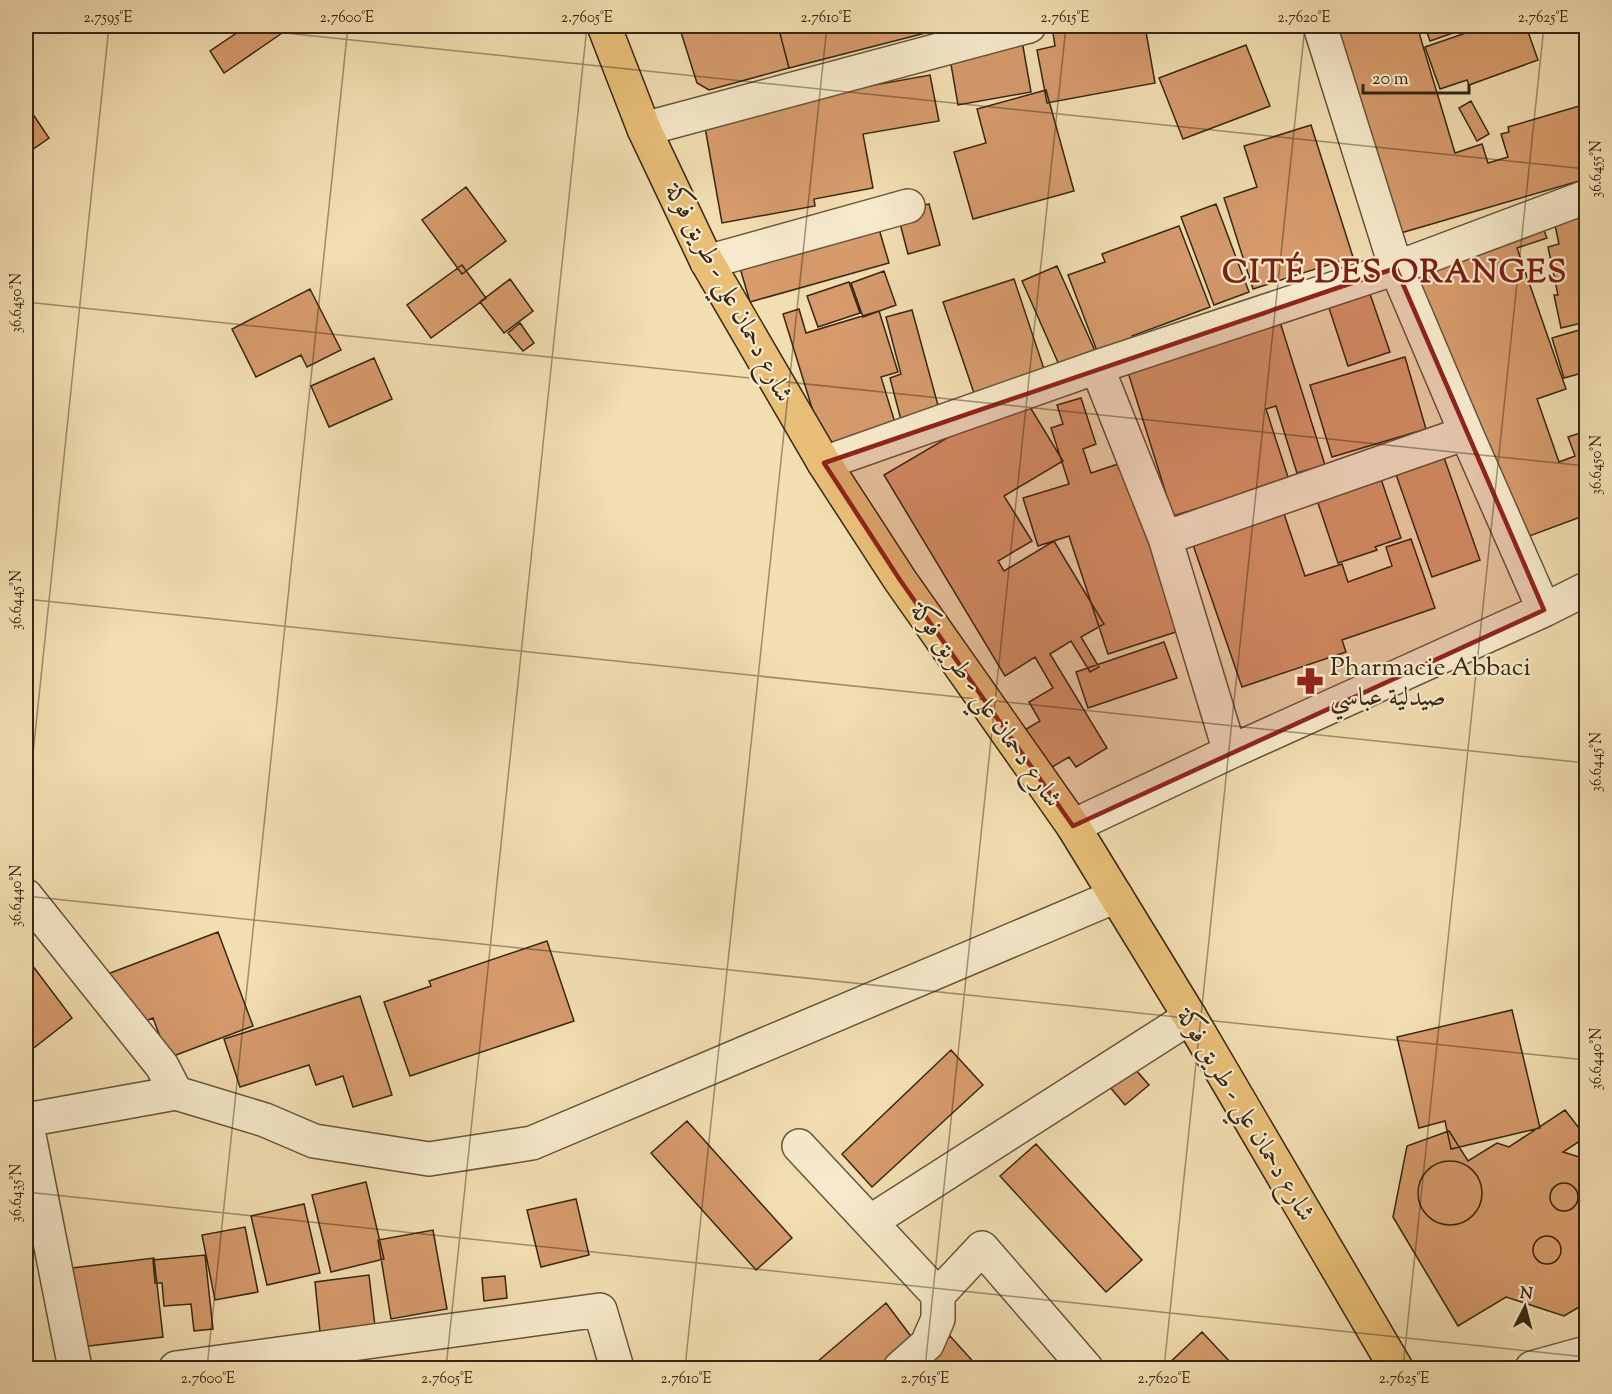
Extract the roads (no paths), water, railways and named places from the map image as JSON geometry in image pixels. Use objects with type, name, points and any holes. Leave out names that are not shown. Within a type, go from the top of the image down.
[{"type":"main road","name":"شارع دحمان علي - طريق فوكة","points":[[604,26],[645,129],[707,262],[824,463],[900,580],[1073,826],[1190,1017],[1396,1368]]},
{"type":"street","points":[[645,129],[963,34],[1029,26]]},
{"type":"street","points":[[1320,26],[1396,268],[1544,610]]},
{"type":"street","points":[[824,463],[1097,367],[1396,268],[1587,197]]},
{"type":"street","points":[[707,262],[908,206]]},
{"type":"street","points":[[1097,367],[1165,538],[1230,752]]},
{"type":"street","points":[[1165,538],[1466,433]]},
{"type":"street","points":[[1073,826],[1587,589]]},
{"type":"street","points":[[26,896],[162,1066],[176,1093]]},
{"type":"street","points":[[75,1368],[26,1120],[176,1093],[265,1120],[314,1141],[429,1160],[532,1143],[1116,896]]},
{"type":"street","points":[[870,1222],[1190,1017]]},
{"type":"street","points":[[799,1146],[938,1295],[938,1319],[927,1344],[900,1368]]},
{"type":"street","points":[[938,1295],[982,1248],[1086,1368]]},
{"type":"street","points":[[176,1368],[600,1310],[617,1368]]},
{"type":"street","points":[[1532,1368],[1587,1353]]},
{"type":"place","name":"Pharmacie Abbaci صيدلية عباسي","points":[[1310,681]]},
{"type":"district","name":"CITÉ DES ORANGES","points":[[1395,271]]}]
